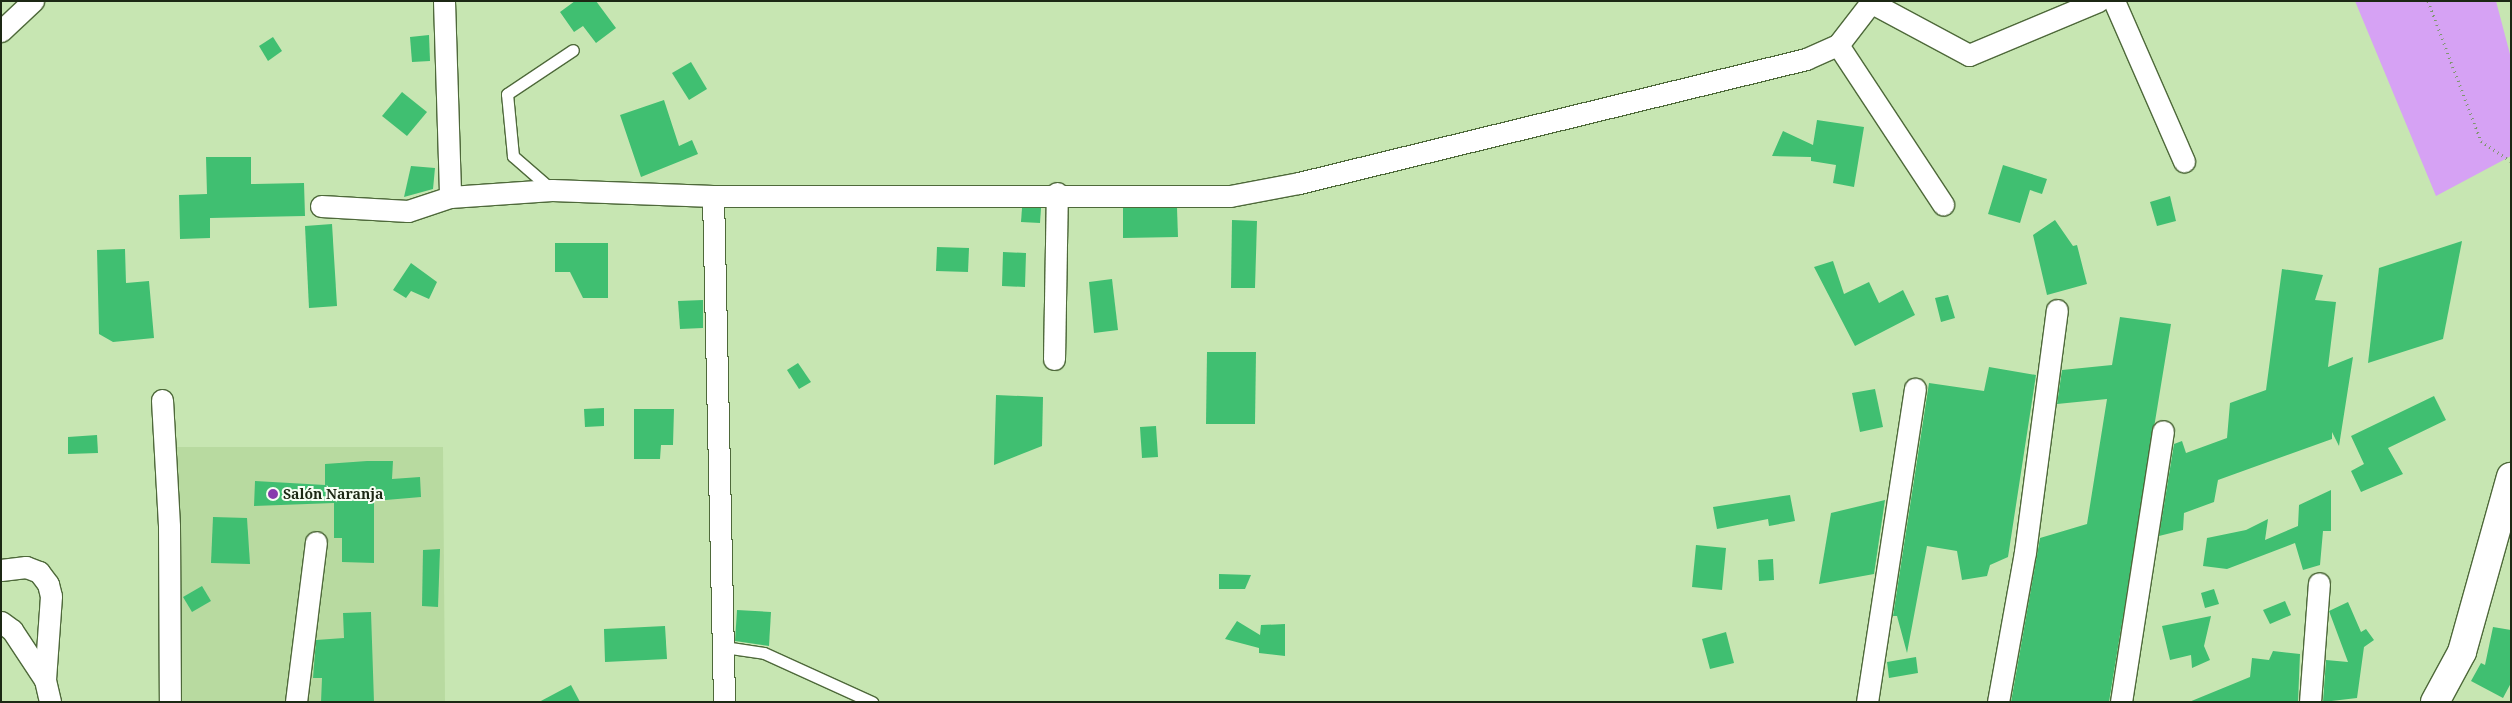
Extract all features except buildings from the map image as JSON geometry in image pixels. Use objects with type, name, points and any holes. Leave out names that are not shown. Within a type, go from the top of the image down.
[{"type":"main road","points":[[2435,702],[2462,652],[2511,477]]},
{"type":"street","points":[[13,16],[33,1]]},
{"type":"street","points":[[444,1],[450,197]]},
{"type":"street","points":[[321,206],[408,212],[450,197],[552,190],[713,196],[1057,193],[1230,196],[1299,183],[1806,59],[1838,45],[1872,2],[1969,55],[2098,1]]},
{"type":"street","points":[[2114,1],[2184,161]]},
{"type":"street","points":[[1838,45],[1943,204]]},
{"type":"street","points":[[1054,359],[1057,193]]},
{"type":"street","points":[[713,196],[724,702]]},
{"type":"street","points":[[1998,702],[2024,552],[2057,310]]},
{"type":"street","points":[[1867,702],[1915,390]]},
{"type":"street","points":[[162,400],[169,526],[170,702]]},
{"type":"street","points":[[2121,702],[2163,432]]},
{"type":"street","points":[[296,702],[316,542]]},
{"type":"street","points":[[4,572],[39,572],[51,596],[48,616],[45,680],[50,702]]},
{"type":"street","points":[[2310,702],[2319,583]]},
{"type":"street","points":[[7,626],[28,629],[48,616]]},
{"type":"street","points":[[7,626],[45,680]]},
{"type":"lane","points":[[552,190],[513,156],[507,94],[573,50]]},
{"type":"lane","points":[[724,647],[764,653],[872,702]]},
{"type":"path","points":[[2428,1],[2481,141],[2511,161]]},
{"type":"shaded area","points":[[2355,1],[2496,1],[2511,58],[2511,156],[2436,196]]},
{"type":"shaded area","points":[[173,447],[443,447],[445,702],[179,702]]},
{"type":"place","name":"Salón Naranja","points":[[273,494]]}]
